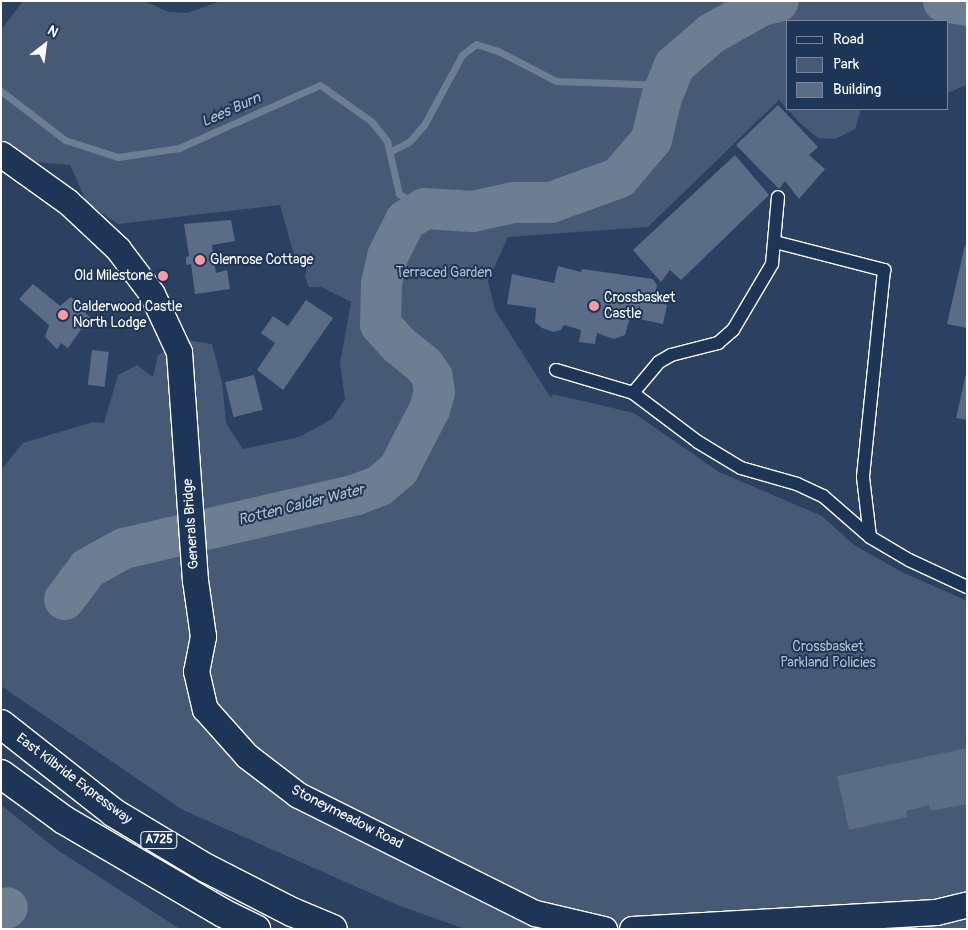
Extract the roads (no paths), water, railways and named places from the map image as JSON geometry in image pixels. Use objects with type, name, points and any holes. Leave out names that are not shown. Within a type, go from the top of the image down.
[{"type":"highway","name":"East Kilbride Expressway","points":[[1,724],[114,813],[206,868],[292,912],[333,929]]},
{"type":"highway","name":"A725","points":[[1,774],[64,820],[218,921],[256,929]]},
{"type":"street","name":"Generals Bridge","points":[[1,154],[68,202],[118,249],[152,294],[179,352],[195,580]]},
{"type":"street","name":"Stoneymeadow Road","points":[[195,580],[203,636],[196,671],[205,709],[247,756],[298,795],[535,914],[604,929]]},
{"type":"street","points":[[632,929],[936,912],[967,904]]},
{"type":"lane","points":[[633,392],[660,362],[671,355],[718,343],[733,330],[765,279],[775,242],[778,197]]},
{"type":"lane","points":[[775,242],[884,270],[863,477],[870,537]]},
{"type":"lane","points":[[556,370],[633,392],[698,442],[741,468],[797,484],[823,496],[870,537],[909,560],[967,587]]},
{"type":"waterway","name":"Rotten Calder Water","points":[[64,599],[87,568],[123,548],[356,494],[379,485],[398,469],[429,409],[434,392],[432,377],[424,365],[398,344],[380,324],[381,283],[387,256],[405,220],[424,208],[472,211],[513,202],[550,202],[619,177],[651,139],[661,97],[674,65],[711,33],[761,5],[778,1]]},
{"type":"waterway","name":"Rotten Calder Water","points":[[943,1],[967,5]]},
{"type":"waterway","points":[[389,152],[409,142],[424,125],[462,55],[476,44],[498,51],[556,81],[666,85]]},
{"type":"waterway","name":"Lees Burn","points":[[1,91],[65,140],[118,157],[179,148],[320,85],[371,121],[387,141],[399,194],[424,208]]},
{"type":"waterway","name":"Rotten Calder Water","points":[[1,909],[7,907]]},
{"type":"place","name":"Glenrose Cottage","points":[[200,260]]},
{"type":"place","name":"Old Milestone","points":[[163,276]]},
{"type":"place","name":"Crossbasket Castle","points":[[594,306]]},
{"type":"place","name":"Calderwood Castle North Lodge","points":[[63,315]]},
{"type":"park label","name":"Terraced Garden","points":[[444,273]]},
{"type":"park label","name":"Crossbasket Parkland Policies","points":[[828,656]]}]
